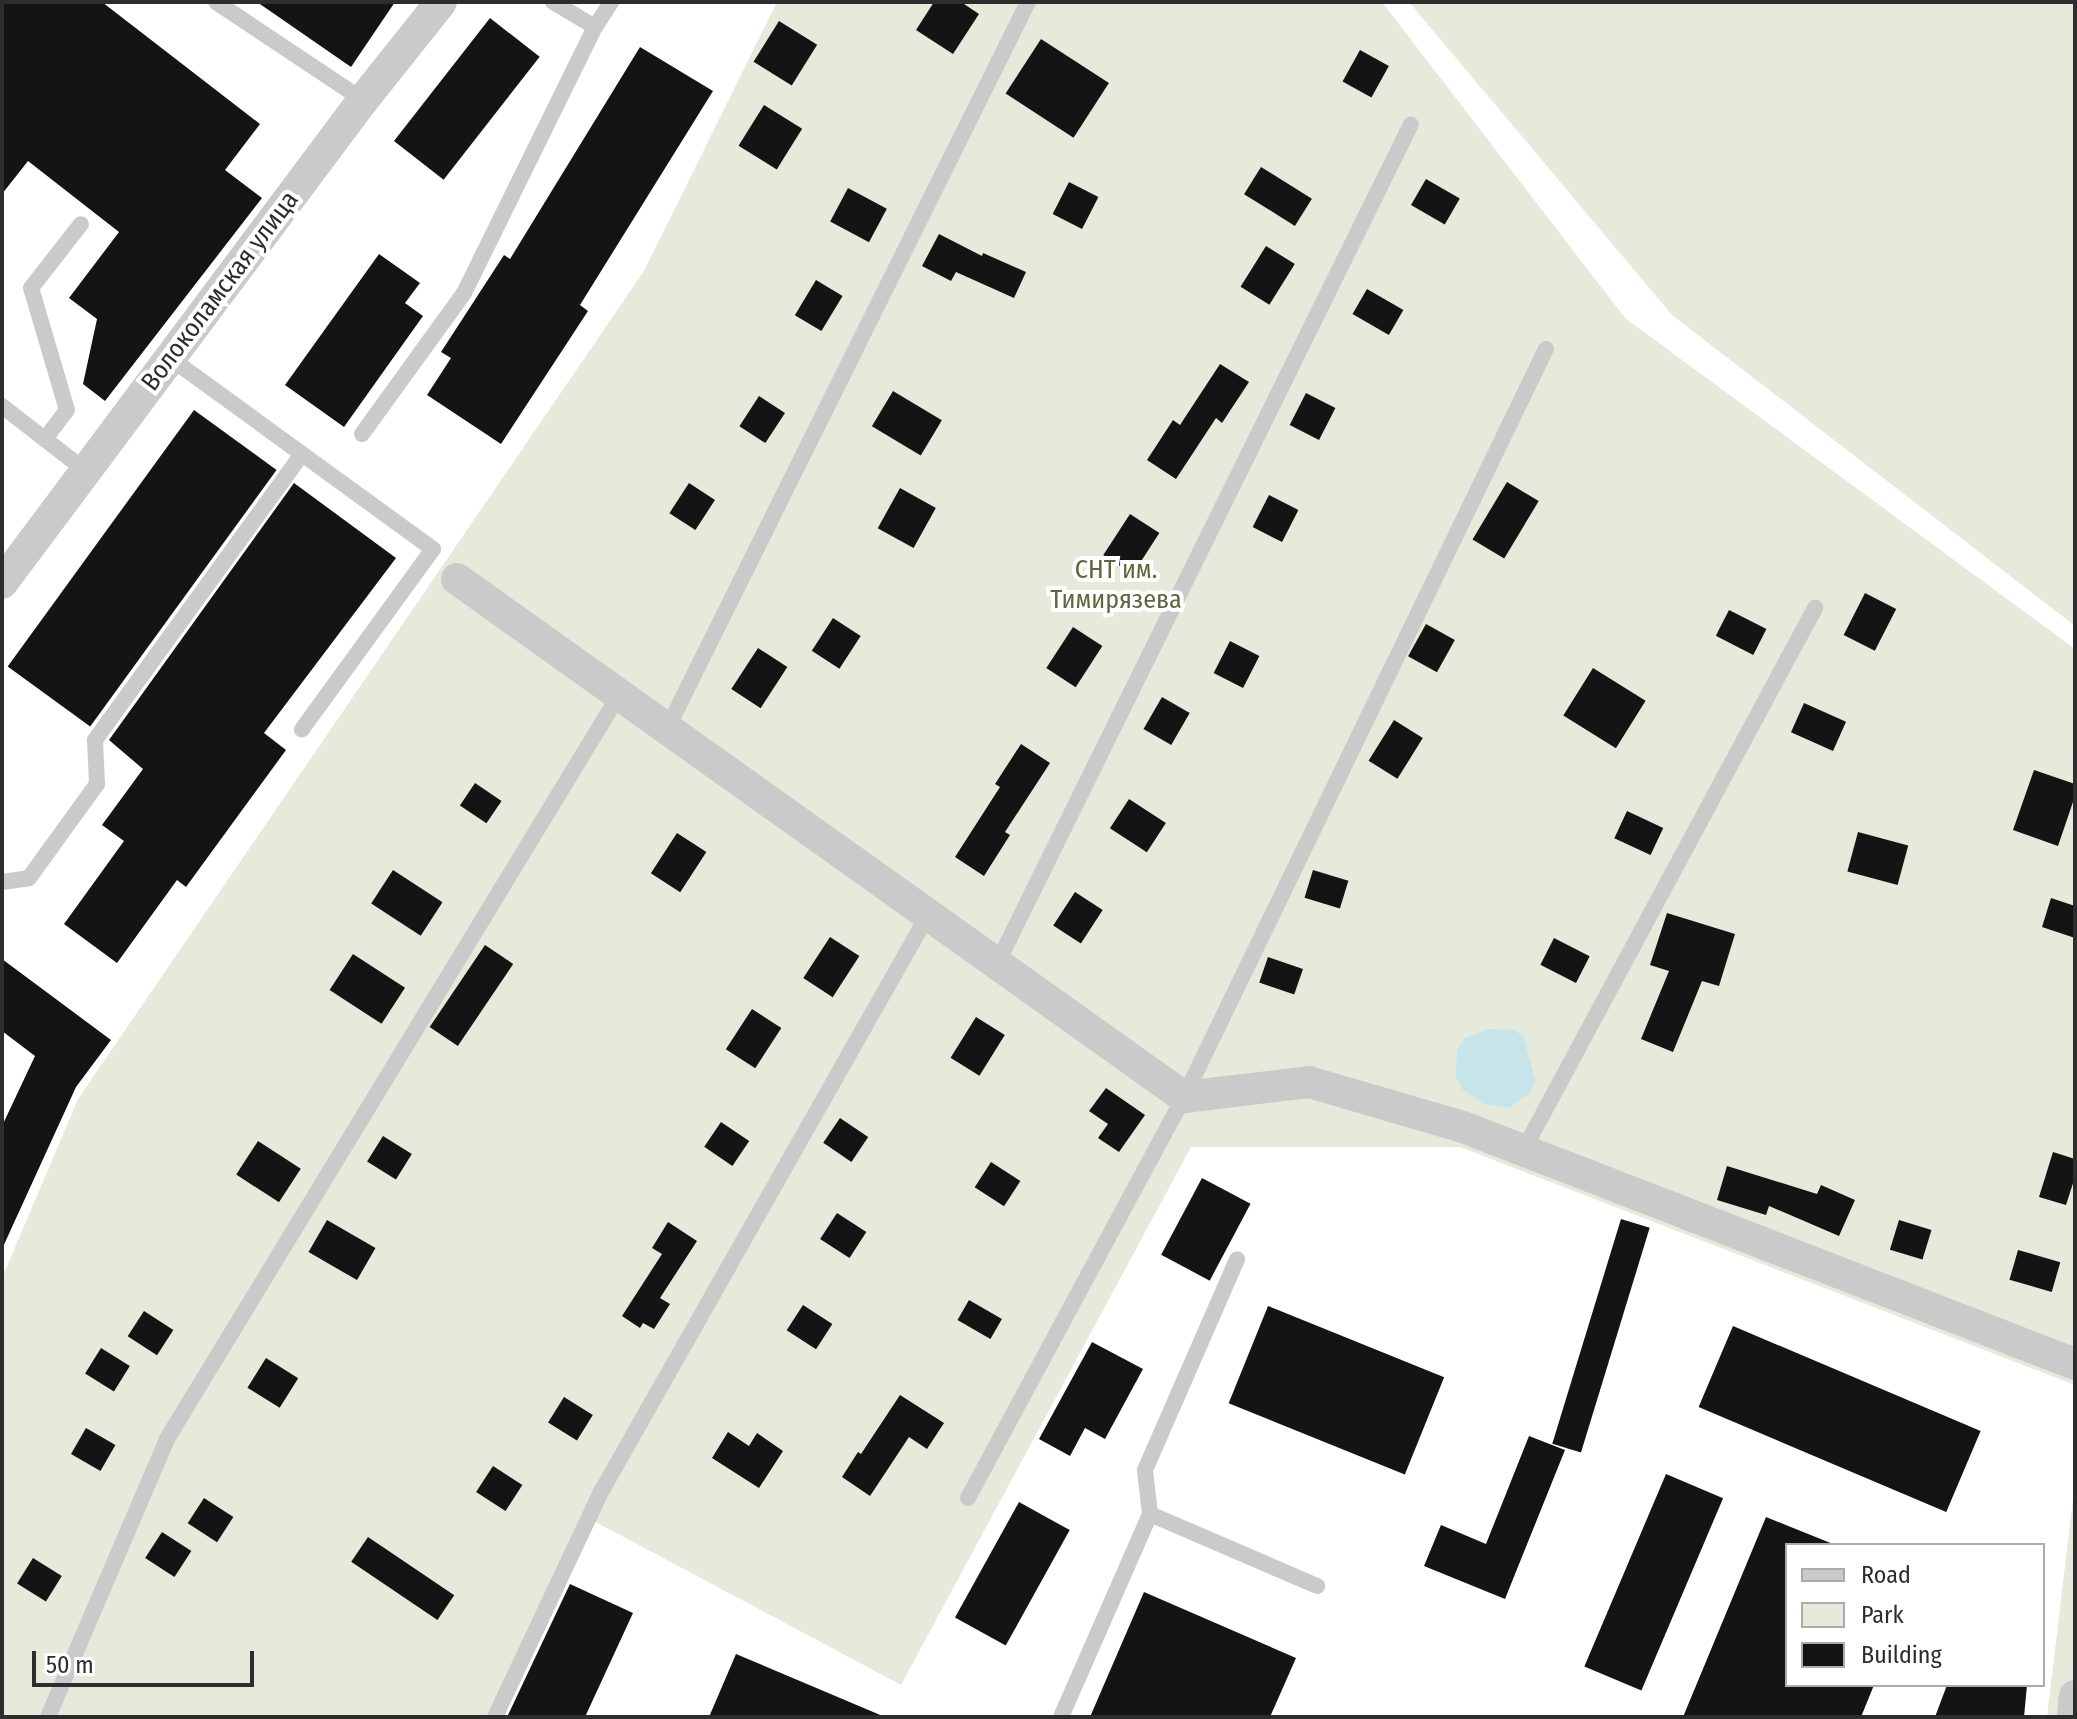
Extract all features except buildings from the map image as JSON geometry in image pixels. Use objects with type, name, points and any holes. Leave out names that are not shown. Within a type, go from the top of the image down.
[{"type":"street","name":"Волоколамская улица","points":[[2,583],[363,100],[441,2]]},
{"type":"street","points":[[457,579],[1184,1097],[1309,1082],[1463,1127],[2075,1364]]},
{"type":"street","points":[[2073,1717],[2075,1696]]},
{"type":"lane","points":[[216,2],[363,100]]},
{"type":"lane","points":[[553,2],[595,27]]},
{"type":"lane","points":[[362,434],[464,293],[595,27],[611,2]]},
{"type":"lane","points":[[667,729],[1028,2]]},
{"type":"lane","points":[[997,964],[1411,124]]},
{"type":"lane","points":[[45,439],[67,410],[31,288],[81,224]]},
{"type":"lane","points":[[968,1498],[1184,1097],[1546,349]]},
{"type":"lane","points":[[170,358],[433,549],[302,729]]},
{"type":"lane","points":[[2,406],[86,471]]},
{"type":"lane","points":[[2,882],[29,878],[97,784],[95,740],[302,454]]},
{"type":"lane","points":[[1523,1151],[1815,608]]},
{"type":"lane","points":[[48,1717],[167,1439],[619,695]]},
{"type":"lane","points":[[495,1717],[601,1492],[928,915]]},
{"type":"lane","points":[[1061,1717],[1150,1514],[1145,1470],[1237,1259]]},
{"type":"lane","points":[[1150,1514],[1317,1586]]},
{"type":"green space","name":"СНТ им. Тимирязева","points":[[777,2],[1382,2],[1625,318],[2075,649],[2075,1385],[1460,1147],[1191,1147],[901,1685],[590,1519],[500,1717],[2,1717],[2,1278],[78,1099],[644,271]]},
{"type":"green space","points":[[1409,2],[2075,2],[2075,626],[1672,315]]},
{"type":"green space","points":[[2075,1482],[2075,1717],[2047,1717]]},
{"type":"water","points":[[1489,1029],[1515,1030],[1524,1038],[1535,1080],[1530,1093],[1509,1108],[1484,1104],[1462,1089],[1456,1077],[1457,1050],[1465,1038]]}]
